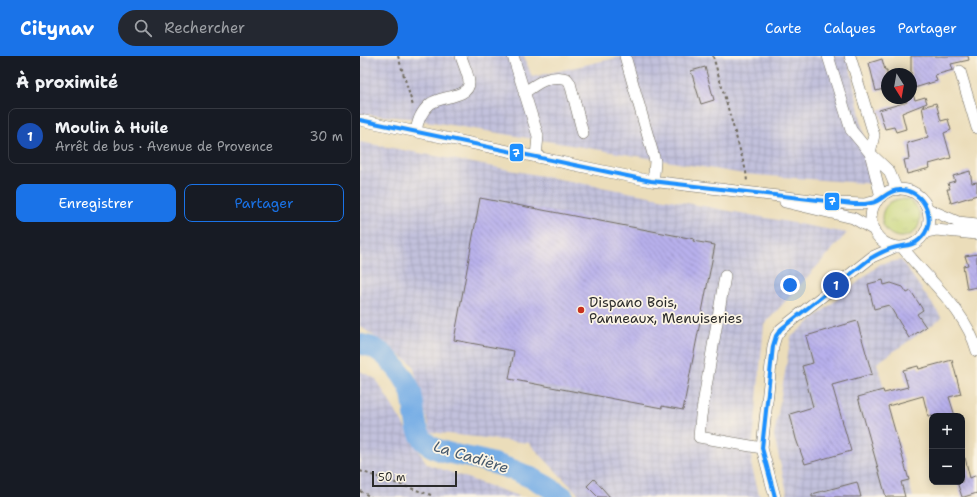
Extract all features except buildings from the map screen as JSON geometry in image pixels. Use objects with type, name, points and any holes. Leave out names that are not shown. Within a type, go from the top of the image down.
[{"type":"street","points":[[416,131],[419,118],[430,104],[462,94],[467,89],[469,83],[461,56]]},
{"type":"street","points":[[514,56],[538,136],[536,157]]},
{"type":"street","points":[[625,56],[655,161],[652,181]]},
{"type":"street","points":[[828,56],[851,130],[870,153],[889,171],[897,190]]},
{"type":"street","points":[[850,56],[874,135],[870,153],[879,199],[871,215],[876,234],[872,257]]},
{"type":"street","points":[[960,71],[977,128]]},
{"type":"street","points":[[524,93],[532,87],[554,76],[567,78],[570,83],[583,134]]},
{"type":"street","points":[[360,120],[652,181],[838,203],[864,204],[879,199],[897,190],[912,192],[924,202],[928,210],[928,225],[926,232],[914,244],[898,247],[872,257],[781,329],[776,336],[773,346],[762,448],[775,497]]},
{"type":"street","points":[[759,194],[789,204],[853,218],[876,234],[886,244],[898,247],[958,312],[975,344],[977,351]]},
{"type":"street","points":[[928,210],[958,222],[975,231]]},
{"type":"street","points":[[926,232],[936,230],[975,231]]},
{"type":"street","points":[[914,244],[914,263]]},
{"type":"street","points":[[725,276],[701,416],[699,437],[762,448]]},
{"type":"path","points":[[398,56],[419,118]]},
{"type":"path","points":[[713,56],[746,171],[747,182],[744,192]]},
{"type":"path","points":[[360,471],[432,495]]},
{"type":"path","points":[[360,491],[371,497]]},
{"type":"shaded area","points":[[360,56],[524,56],[532,77],[624,56],[848,56],[874,184],[744,174],[408,118],[360,114]]},
{"type":"shaded area","points":[[360,142],[847,233],[764,325],[751,464],[760,497],[581,497],[529,443],[430,432],[413,365],[360,326]]},
{"type":"shaded area","points":[[901,260],[942,318],[877,363],[913,497],[788,497],[774,436],[791,337],[880,264]]},
{"type":"shaded area","points":[[360,371],[376,379],[427,464],[521,497],[360,497]]},
{"type":"green space","points":[[897,199],[905,199],[912,202],[917,207],[920,218],[917,229],[912,234],[905,237],[897,237],[890,234],[885,229],[882,222],[882,214],[885,207],[890,202]]},
{"type":"waterway","name":"La Cadière","points":[[360,344],[369,346],[381,352],[388,358],[407,383],[413,399],[417,427],[420,434],[429,445],[442,451],[478,459],[516,471],[536,480],[564,497]]},
{"type":"transit line","name":"7","points":[[360,120],[651,181],[853,204],[871,203],[896,190],[908,191],[922,200],[928,216],[928,225],[925,233],[919,240],[910,245],[887,250],[871,258],[781,329],[776,336],[773,346],[762,448],[775,497]]},
{"type":"place","name":"Moulin à Huile","points":[[836,285]]},
{"type":"place","name":"Dispano Bois, Panneaux, Menuiseries","points":[[581,310]]}]
